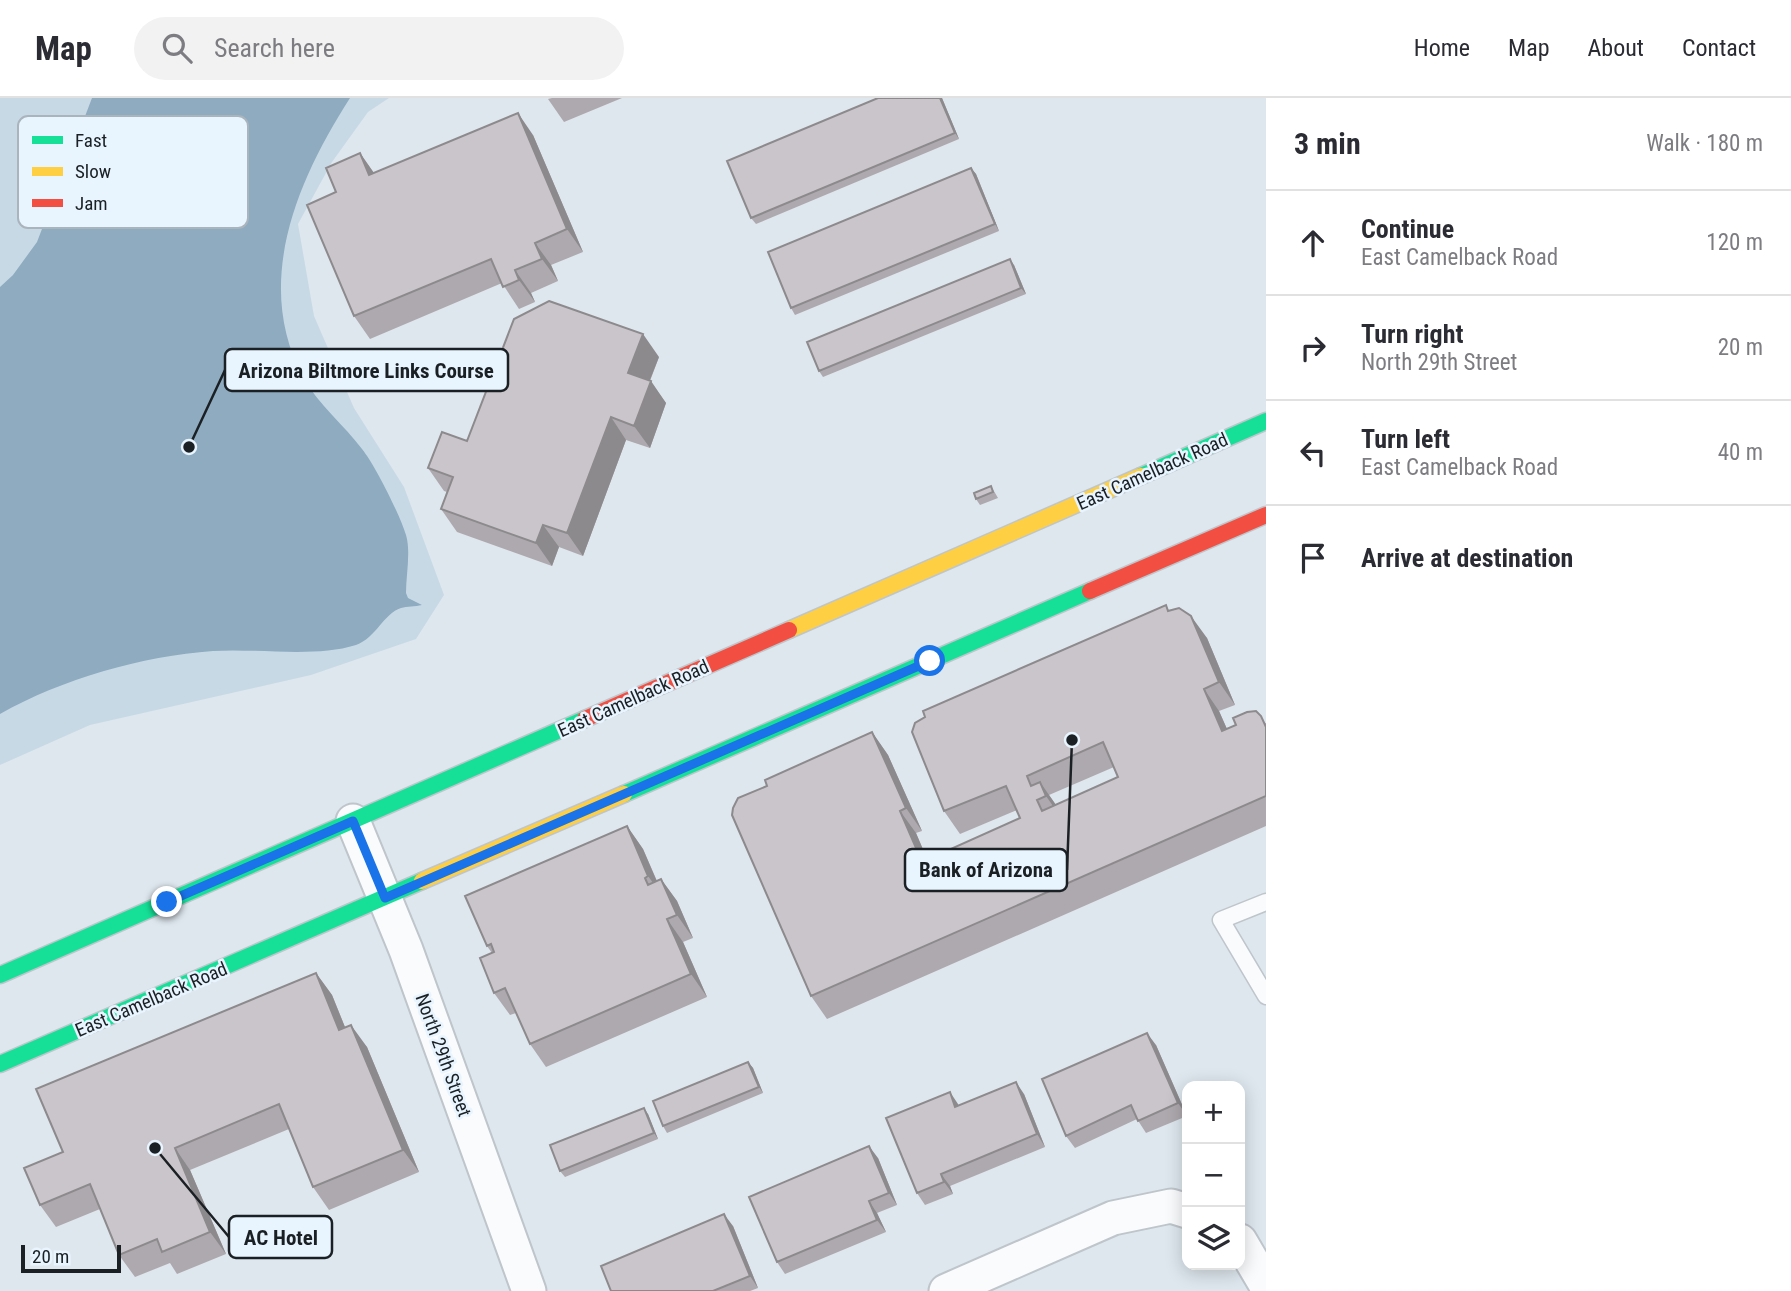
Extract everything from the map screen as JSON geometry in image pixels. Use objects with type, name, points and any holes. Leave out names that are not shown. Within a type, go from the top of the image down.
[{"type":"main road","name":"East Camelback Road","points":[[0,975],[1261,427]]},
{"type":"main road","name":"East Camelback Road","points":[[0,1064],[1266,518]]},
{"type":"street","name":"North 29th Street","points":[[353,821],[407,950],[529,1291]]},
{"type":"street","points":[[946,1291],[1113,1218],[1171,1206],[1182,1209]]},
{"type":"street","points":[[1245,1249],[1266,1285]]},
{"type":"lane","points":[[1266,901],[1221,920],[1266,996]]},
{"type":"shaded area","points":[[0,98],[389,98],[368,112],[332,162],[298,224],[314,316],[354,408],[404,487],[444,595],[416,639],[311,675],[90,725],[0,765]]},
{"type":"water","points":[[92,98],[350,98],[313,164],[298,198],[282,270],[282,307],[289,343],[304,379],[367,456],[393,503],[407,542],[406,593],[408,598],[422,605],[403,607],[395,611],[369,637],[356,645],[323,651],[230,650],[158,658],[76,680],[0,714],[0,287],[13,275],[37,242],[42,228],[248,228],[248,116],[85,116]]},
{"type":"building","points":[[878,98],[940,98],[955,133],[751,218],[727,161]]},
{"type":"building","points":[[518,113],[567,229],[535,243],[542,259],[515,270],[519,280],[503,287],[491,259],[354,316],[307,205],[336,192],[326,168],[360,153],[369,175]]},
{"type":"building","points":[[971,168],[995,224],[791,308],[768,252]]},
{"type":"building","points":[[1010,259],[1021,288],[819,371],[807,342]]},
{"type":"building","points":[[549,301],[643,334],[628,373],[651,381],[634,426],[611,417],[567,533],[543,525],[536,543],[441,509],[453,477],[428,468],[442,432],[467,441],[514,319]]},
{"type":"building","points":[[991,486],[993,492],[976,499],[974,493]]},
{"type":"building","points":[[1166,605],[1168,611],[1179,608],[1191,616],[1219,682],[1204,689],[1222,731],[1236,725],[1233,718],[1247,712],[1256,711],[1261,716],[1266,727],[1266,796],[811,996],[732,815],[733,808],[738,798],[767,786],[765,780],[872,732],[906,808],[900,811],[922,862],[1020,818],[1006,786],[944,811],[912,732],[915,723],[925,717],[923,711]],"holes":[[[1103,742],[1118,777],[1042,811],[1037,800],[1046,796],[1040,782],[1031,786],[1027,776]]]},
{"type":"building","points":[[627,826],[648,876],[645,878],[648,885],[661,879],[677,915],[667,919],[691,974],[530,1044],[505,988],[494,993],[480,958],[494,952],[491,944],[487,946],[465,896]]},
{"type":"building","points":[[316,973],[339,1030],[351,1025],[403,1150],[313,1187],[279,1104],[175,1148],[210,1232],[162,1252],[157,1239],[119,1255],[90,1184],[40,1205],[24,1168],[63,1152],[36,1089]]},
{"type":"building","points":[[1147,1033],[1178,1103],[1138,1121],[1131,1105],[1066,1136],[1042,1079]]},
{"type":"building","points":[[748,1062],[759,1087],[663,1126],[653,1101]]},
{"type":"building","points":[[1016,1082],[1037,1134],[941,1174],[944,1182],[917,1193],[886,1118],[950,1092],[955,1107]]},
{"type":"building","points":[[644,1108],[654,1133],[560,1171],[550,1145]]},
{"type":"building","points":[[869,1146],[889,1193],[869,1201],[877,1220],[777,1262],[749,1197]]},
{"type":"building","points":[[724,1214],[750,1276],[713,1291],[611,1291],[601,1266]]},
{"type":"traffic: fast","points":[[1141,476],[1266,421]]},
{"type":"traffic: fast","points":[[624,794],[1090,591]]},
{"type":"traffic: fast","points":[[0,975],[585,719]]},
{"type":"traffic: fast","points":[[0,1064],[422,881]]},
{"type":"traffic: slow","points":[[789,630],[1141,476]]},
{"type":"traffic: slow","points":[[422,881],[624,794]]},
{"type":"traffic: jam","points":[[1090,591],[1266,515]]},
{"type":"traffic: jam","points":[[585,719],[789,630]]},
{"type":"place","name":"Arizona Biltmore Links Course","points":[[189,447]]},
{"type":"place","name":"Bank of Arizona","points":[[1072,740]]},
{"type":"place","name":"AC Hotel","points":[[155,1148]]},
{"type":"route","points":[[167,902],[353,821],[385,898],[930,661]]}]
